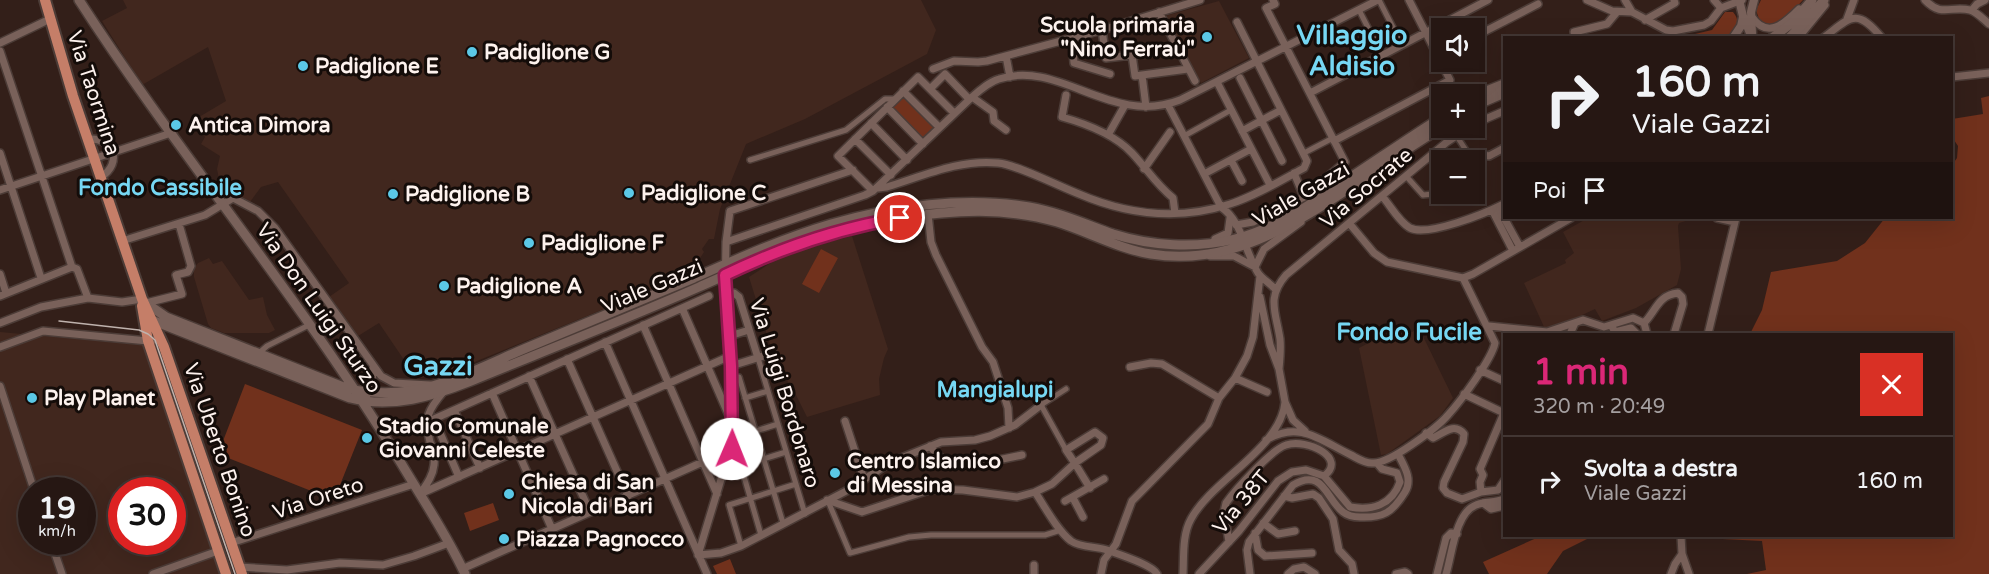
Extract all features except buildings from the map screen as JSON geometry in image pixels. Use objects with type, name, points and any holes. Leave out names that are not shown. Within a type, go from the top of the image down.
[{"type":"main road","name":"Via Taormina","points":[[45,0],[94,159],[144,301],[146,321]]},
{"type":"main road","name":"Via Don Luigi Sturzo","points":[[79,0],[171,133],[364,401],[464,572]]},
{"type":"main road","points":[[1775,36],[1792,23],[1812,0]]},
{"type":"main road","points":[[1791,36],[1826,0]]},
{"type":"main road","points":[[1485,92],[1503,84]]},
{"type":"main road","points":[[1485,101],[1503,93]]},
{"type":"main road","name":"Viale Gazzi","points":[[146,321],[182,332],[350,398],[382,403],[408,400],[444,391],[699,287],[748,264],[834,232],[875,222],[928,214],[976,211],[1016,213],[1057,222],[1142,252],[1176,256],[1205,255],[1243,241],[1302,209],[1431,124]]},
{"type":"main road","name":"Viale Gazzi","points":[[144,301],[166,317],[323,380],[357,391],[401,392],[432,385],[468,372],[724,264],[832,224],[898,210],[953,204],[993,203],[1029,207],[1060,214],[1144,242],[1177,245],[1265,238],[1306,217],[1431,134]]},
{"type":"main road","points":[[146,321],[156,316],[166,317]]},
{"type":"main road","name":"Via Uberto Bonino","points":[[146,321],[160,339],[241,571]]},
{"type":"main road","name":"Via Uberto Bonino","points":[[146,321],[148,341],[225,574]]},
{"type":"main road","points":[[160,339],[171,333],[182,332]]},
{"type":"street","points":[[933,69],[954,61],[978,62],[1006,56],[1200,0]]},
{"type":"street","points":[[1236,225],[1252,222],[1304,197],[1345,162],[1266,8],[1275,4],[1273,0]]},
{"type":"street","points":[[876,189],[971,98],[991,82],[1011,76],[1036,76],[1125,105],[1146,107],[1168,105],[1378,0],[1402,45]]},
{"type":"street","points":[[1409,0],[1431,41]]},
{"type":"street","points":[[1310,93],[1488,0]]},
{"type":"street","points":[[1587,0],[1608,10],[1632,12]]},
{"type":"street","points":[[1625,0],[1632,12],[1673,32],[1704,25],[1733,2]]},
{"type":"street","points":[[1645,20],[1675,3],[1674,0]]},
{"type":"street","points":[[1714,0],[1733,2],[1761,27],[1775,27],[1791,17],[1807,0]]},
{"type":"street","points":[[1734,36],[1748,15],[1751,0]]},
{"type":"street","points":[[1800,36],[1826,0]]},
{"type":"street","points":[[1846,20],[1854,0]]},
{"type":"street","points":[[1925,0],[1935,9],[1972,10],[1989,24]]},
{"type":"street","points":[[1972,10],[1985,0]]},
{"type":"street","points":[[1485,31],[1538,4]]},
{"type":"street","points":[[1359,10],[1382,55]]},
{"type":"street","points":[[1159,12],[1195,81]]},
{"type":"street","points":[[1575,36],[1574,32],[1607,24],[1617,12]]},
{"type":"street","points":[[1748,15],[1752,36]]},
{"type":"street","points":[[1826,36],[1846,20],[1853,18],[1867,21],[1880,36]]},
{"type":"street","points":[[0,43],[50,19]]},
{"type":"street","points":[[726,242],[854,199],[876,189],[959,165],[978,162],[1011,165],[1109,206],[1145,213],[1203,211],[1248,197],[1304,168],[1305,157],[1237,22]]},
{"type":"street","points":[[1102,30],[1106,58],[1178,49]]},
{"type":"street","points":[[1072,38],[1074,63],[1110,74]]},
{"type":"street","points":[[0,51],[72,267],[77,269],[88,298]]},
{"type":"street","points":[[1132,55],[1135,76],[1188,69]]},
{"type":"street","points":[[1006,56],[1011,76]]},
{"type":"street","points":[[1305,157],[1450,80],[1447,72]]},
{"type":"street","points":[[1953,76],[1989,73]]},
{"type":"street","points":[[930,89],[945,74],[971,98],[993,112],[994,121],[1006,130]]},
{"type":"street","points":[[1142,75],[1146,107]]},
{"type":"street","points":[[876,189],[838,156],[918,76],[954,113]]},
{"type":"street","points":[[1240,78],[1282,161]]},
{"type":"street","points":[[1217,82],[1270,185]]},
{"type":"street","points":[[1069,87],[1062,117],[1086,124],[1108,135],[1131,152],[1158,186],[1173,198],[1175,213]]},
{"type":"street","points":[[903,91],[939,128]]},
{"type":"street","points":[[750,160],[846,130],[885,99],[895,99]]},
{"type":"street","points":[[1108,135],[1125,105]]},
{"type":"street","points":[[1168,105],[1221,207],[1236,225],[1260,276],[1271,286],[1281,342],[1279,369]]},
{"type":"street","points":[[887,107],[923,144]]},
{"type":"street","points":[[1184,136],[1231,110]]},
{"type":"street","points":[[1242,130],[1281,110]]},
{"type":"street","points":[[1485,120],[1503,112]]},
{"type":"street","points":[[871,123],[907,159]]},
{"type":"street","points":[[1144,169],[1177,123]]},
{"type":"street","points":[[0,190],[171,133]]},
{"type":"street","name":"Via Socrate","points":[[1438,150],[1452,138]]},
{"type":"street","points":[[88,139],[102,140],[110,147],[112,153],[110,169],[100,177]]},
{"type":"street","points":[[855,139],[891,176]]},
{"type":"street","points":[[1204,174],[1251,149]]},
{"type":"street","points":[[1485,155],[1489,156],[1503,149]]},
{"type":"street","points":[[0,153],[41,278]]},
{"type":"street","name":"Via Socrate","points":[[1260,297],[1431,156]]},
{"type":"street","points":[[1231,160],[1242,181]]},
{"type":"street","points":[[698,555],[732,449],[731,366],[724,264],[730,211],[853,170]]},
{"type":"street","points":[[1294,173],[1304,197]]},
{"type":"street","points":[[1406,176],[1423,195],[1431,194]]},
{"type":"street","points":[[209,185],[258,211],[275,228],[381,376],[394,383],[432,385]]},
{"type":"street","points":[[1382,196],[1406,225],[1416,230],[1458,223],[1498,207]]},
{"type":"street","points":[[122,241],[205,216],[233,198]]},
{"type":"street","points":[[928,214],[931,242],[936,255],[982,347],[993,362],[1008,408],[1009,428]]},
{"type":"street","points":[[1112,233],[1175,241],[1219,238],[1228,233],[1230,215]]},
{"type":"street","points":[[1255,267],[1264,249],[1306,217]]},
{"type":"street","points":[[1503,219],[1517,249]]},
{"type":"street","points":[[1348,224],[1374,253],[1387,262],[1463,278],[1569,219]]},
{"type":"street","points":[[1708,333],[1736,220]]},
{"type":"street","points":[[0,323],[41,307],[88,298],[122,302],[144,301],[182,294],[176,275],[188,272],[191,266],[179,224]]},
{"type":"street","points":[[1236,225],[1262,230]]},
{"type":"street","points":[[1205,255],[1234,256],[1255,267]]},
{"type":"street","points":[[0,274],[3,294],[72,267]]},
{"type":"street","points":[[1101,574],[1104,560],[1116,544],[1132,501],[1209,424],[1219,398],[1235,378],[1251,347],[1260,297],[1260,276]]},
{"type":"street","points":[[1266,440],[1287,431],[1309,435],[1360,460],[1377,463],[1398,454],[1447,417],[1492,352],[1495,343],[1463,278]]},
{"type":"street","name":"Via Luigi Bordonaro","points":[[725,294],[734,293],[739,297],[805,514]]},
{"type":"street","points":[[1647,333],[1644,323],[1660,299],[1678,293],[1682,297],[1683,304],[1674,333]]},
{"type":"street","points":[[459,477],[434,418],[709,296]]},
{"type":"street","points":[[1260,297],[1268,301],[1273,298]]},
{"type":"street","points":[[1260,297],[1270,345],[1279,369],[1285,402],[1293,420],[1309,435]]},
{"type":"street","points":[[682,308],[733,424]]},
{"type":"street","points":[[1488,326],[1547,332],[1586,320],[1604,327],[1633,318],[1644,323]]},
{"type":"street","points":[[1570,333],[1575,323]]},
{"type":"street","points":[[257,354],[267,346],[309,325]]},
{"type":"street","points":[[643,326],[717,494]]},
{"type":"street","points":[[1611,326],[1615,332],[1631,328],[1636,333]]},
{"type":"street","points":[[736,334],[749,330]]},
{"type":"street","points":[[0,347],[43,331],[148,341],[160,339]]},
{"type":"street","points":[[605,342],[707,574]]},
{"type":"street","points":[[731,366],[772,353]]},
{"type":"street","points":[[420,494],[730,356]]},
{"type":"street","points":[[567,359],[627,496]]},
{"type":"street","points":[[1130,367],[1151,363],[1162,364],[1219,398]]},
{"type":"street","points":[[364,401],[370,392],[374,368]]},
{"type":"street","points":[[1480,370],[1503,381]]},
{"type":"street","points":[[529,376],[590,512]]},
{"type":"street","points":[[739,377],[783,523]]},
{"type":"street","points":[[1235,378],[1267,392]]},
{"type":"street","points":[[0,386],[30,477]]},
{"type":"street","points":[[698,555],[721,553],[741,546],[805,514],[889,464],[930,446],[941,442],[980,439],[1009,428],[1066,389]]},
{"type":"street","points":[[420,494],[428,482],[434,464],[427,416],[444,391]]},
{"type":"street","points":[[745,398],[768,391]]},
{"type":"street","points":[[492,393],[552,529]]},
{"type":"street","points":[[1464,394],[1503,413]]},
{"type":"street","points":[[1183,574],[1186,534],[1190,520],[1281,422],[1285,402]]},
{"type":"street","points":[[1041,405],[1090,488]]},
{"type":"street","points":[[454,410],[480,468]]},
{"type":"street","points":[[1481,492],[1480,482],[1483,475],[1480,469],[1503,415]]},
{"type":"street","points":[[845,421],[864,479]]},
{"type":"street","points":[[743,435],[778,424]]},
{"type":"street","points":[[1426,433],[1432,438],[1453,428],[1459,429],[1464,434],[1463,442],[1443,485],[1447,493],[1462,499],[1481,492],[1498,490],[1503,482]]},
{"type":"street","points":[[827,500],[862,512],[932,489],[963,490],[1011,498],[1035,492],[1058,480],[1075,463],[1101,445],[1102,438],[1099,433],[1092,433],[1066,450]]},
{"type":"street","points":[[1229,542],[1224,512],[1227,503],[1277,448],[1300,443],[1323,451],[1331,470],[1323,476],[1350,507],[1378,508],[1395,493],[1400,482],[1396,473],[1382,469],[1377,463]]},
{"type":"street","points":[[930,446],[940,458],[952,463],[1022,455]]},
{"type":"street","points":[[464,572],[552,529],[732,449]]},
{"type":"street","points":[[761,535],[741,466],[786,452]]},
{"type":"street","points":[[1250,574],[1246,550],[1249,542],[1284,496],[1298,482],[1311,480],[1323,487],[1339,509],[1346,514],[1354,517],[1380,517],[1389,511],[1408,487],[1407,472],[1398,454]]},
{"type":"street","name":"Via 38T","points":[[1199,574],[1229,542],[1273,486],[1287,474],[1297,470],[1306,470],[1323,476]]},
{"type":"street","points":[[1083,517],[1069,500],[1104,479]]},
{"type":"street","name":"Via Oreto","points":[[231,543],[414,484]]},
{"type":"street","points":[[741,546],[729,505],[796,484]]},
{"type":"street","points":[[1035,492],[1054,522],[1074,543],[1111,552],[1150,566],[1157,574]]},
{"type":"street","points":[[1284,496],[1292,498],[1313,494],[1319,498],[1334,519],[1339,550],[1352,564],[1354,574]]},
{"type":"street","points":[[1446,574],[1456,534],[1465,514],[1473,506],[1503,499]]},
{"type":"street","points":[[827,500],[850,553],[921,536],[1045,535],[1061,530]]},
{"type":"street","points":[[1482,503],[1491,509],[1503,506]]},
{"type":"street","points":[[1263,523],[1278,534],[1295,531]]},
{"type":"street","points":[[1255,533],[1258,550],[1265,556],[1312,553]]},
{"type":"street","points":[[1437,574],[1446,538],[1451,533],[1456,534]]},
{"type":"street","points":[[1681,537],[1689,574]]},
{"type":"street","points":[[241,571],[287,570],[340,563],[383,565],[449,543]]},
{"type":"street","points":[[153,574],[218,551]]},
{"type":"street","points":[[1671,574],[1683,554]]},
{"type":"street","points":[[55,555],[62,574]]},
{"type":"street","points":[[1034,565],[1034,574]]},
{"type":"street","points":[[1288,574],[1294,569],[1304,567],[1315,574]]},
{"type":"street","points":[[1396,574],[1405,572],[1408,574]]},
{"type":"shaded area","points":[[123,0],[921,0],[936,30],[927,54],[805,119],[746,144],[720,209],[714,239],[709,239],[702,249],[704,252],[690,274],[467,365],[417,379],[379,323],[358,336],[329,297],[349,283],[278,182],[261,187],[250,202],[227,188],[219,179],[217,169],[220,156],[201,144],[205,137],[194,120],[226,101],[208,47],[142,85],[102,21],[127,8]]},
{"type":"shaded area","points":[[1761,0],[1803,0],[1783,20],[1767,25],[1759,19],[1756,10]]},
{"type":"shaded area","name":"Scuola primaria \"Nino Ferraù\"","points":[[1219,1],[1249,58],[1201,83],[1165,16]]},
{"type":"shaded area","points":[[1725,12],[1733,12],[1736,16],[1735,29],[1727,36],[1686,36],[1712,30]]},
{"type":"shaded area","points":[[903,91],[939,127],[923,144],[887,107]]},
{"type":"shaded area","points":[[1989,96],[1989,574],[1747,574],[1766,570],[1762,541],[1722,539],[1721,537],[1953,537],[1953,333],[1750,333],[1762,310],[1771,272],[1837,261],[1865,243],[1884,219],[1953,219],[1953,164],[1957,158],[1958,146],[1953,138],[1953,119],[1983,114],[1981,98]]},
{"type":"shaded area","points":[[1586,219],[1685,219],[1686,221],[1679,223],[1678,226],[1681,269],[1677,285],[1636,308],[1602,321],[1595,309],[1565,323],[1545,329],[1524,283],[1566,263],[1565,260],[1574,253],[1563,232]]},
{"type":"shaded area","points":[[852,236],[888,349],[879,379],[880,395],[807,417],[794,391],[790,391],[786,375],[780,377],[749,277],[775,260],[806,248]]},
{"type":"shaded area","points":[[821,249],[838,258],[819,293],[802,284]]},
{"type":"shaded area","points":[[209,258],[213,264],[222,261],[249,300],[263,297],[267,315],[275,330],[269,333],[224,333],[211,328],[194,277],[194,268],[198,263]]},
{"type":"shaded area","points":[[1419,328],[1453,398],[1440,416],[1387,454],[1381,455],[1359,348],[1390,332],[1396,341]]},
{"type":"shaded area","points":[[0,332],[142,345],[152,348],[227,574],[0,574]]},
{"type":"shaded area","points":[[245,384],[362,430],[334,500],[218,454]]},
{"type":"shaded area","points":[[493,503],[499,520],[470,531],[464,513]]},
{"type":"shaded area","points":[[1539,537],[1591,537],[1563,551],[1547,574],[1489,574],[1483,562]]},
{"type":"shaded area","points":[[730,559],[736,574],[717,574],[713,566]]},
{"type":"tram line","points":[[59,321],[139,330],[155,340],[235,574]]},
{"type":"place","name":"Scuola primaria \"Nino Ferraù\"","points":[[1207,37]]},
{"type":"place","name":"Padiglione G","points":[[472,52]]},
{"type":"place","name":"Padiglione E","points":[[303,66]]},
{"type":"place","name":"Antica Dimora","points":[[176,125]]},
{"type":"place","name":"Padiglione C","points":[[629,193]]},
{"type":"place","name":"Padiglione B","points":[[393,194]]},
{"type":"place","name":"Padiglione F","points":[[529,243]]},
{"type":"place","name":"Padiglione A","points":[[444,286]]},
{"type":"place","name":"Play Planet","points":[[32,398]]},
{"type":"place","name":"Stadio Comunale Giovanni Celeste","points":[[367,438]]},
{"type":"place","name":"Centro Islamico di Messina","points":[[835,473]]},
{"type":"place","name":"Chiesa di San Nicola di Bari","points":[[509,494]]},
{"type":"place","name":"Piazza Pagnocco","points":[[504,539]]},
{"type":"district","name":"Villaggio Aldisio","points":[[1352,50]]},
{"type":"district","name":"Fondo Cassibile","points":[[160,187]]},
{"type":"district","name":"Fondo Fucile","points":[[1409,332]]},
{"type":"district","name":"Gazzi","points":[[438,366]]},
{"type":"district","name":"Mangialupi","points":[[995,389]]},
{"type":"route","points":[[732,449],[731,366],[725,275],[817,238],[875,222],[900,218]]}]
